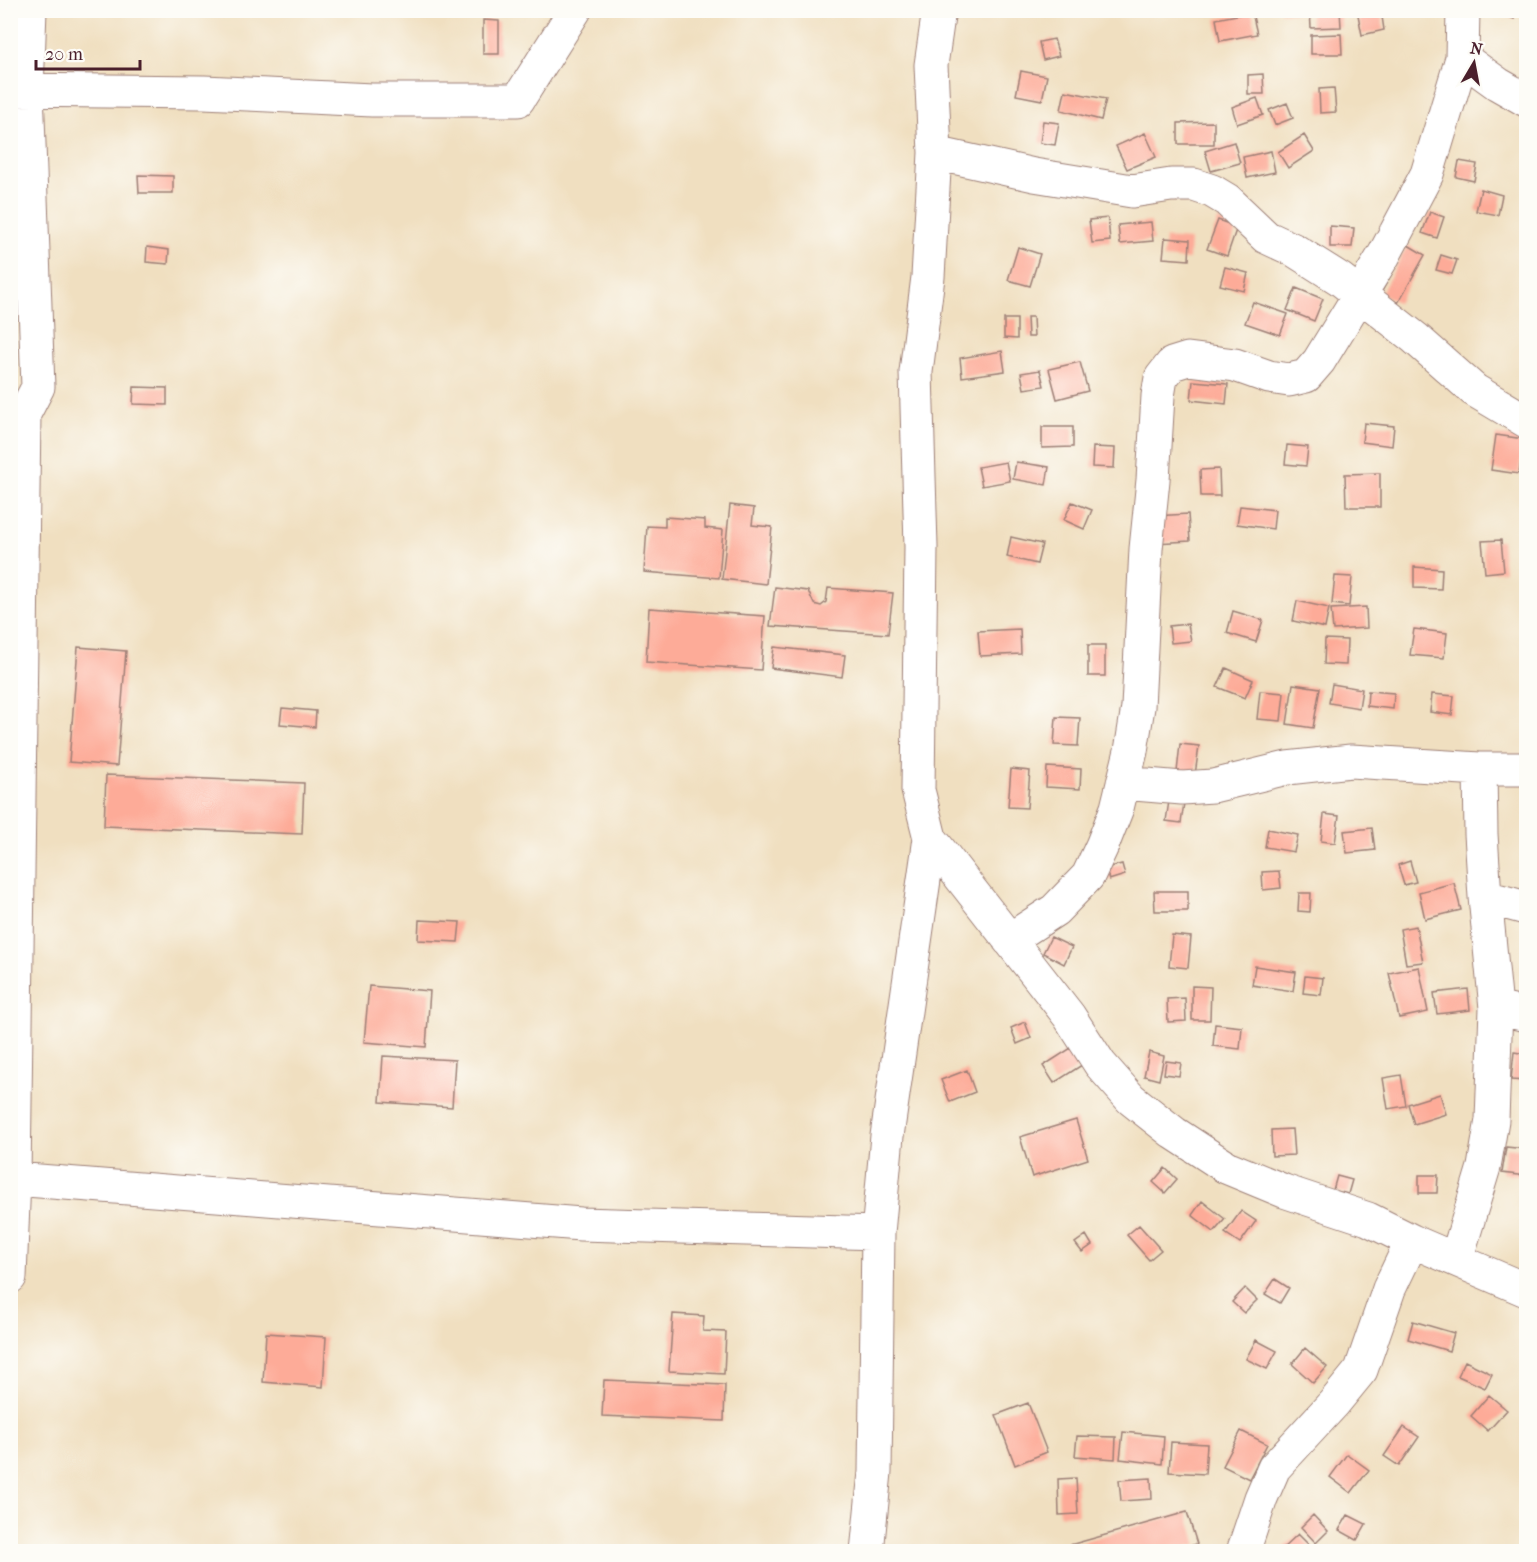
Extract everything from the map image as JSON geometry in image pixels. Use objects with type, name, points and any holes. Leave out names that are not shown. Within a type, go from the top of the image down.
[{"type":"street","points":[[10,1277],[14,1179],[17,417],[38,387],[19,90],[30,10]]},
{"type":"street","points":[[19,90],[204,92],[372,100],[518,100],[575,10]]},
{"type":"street","points":[[867,1551],[875,1472],[878,1233],[887,1136],[930,838],[918,790],[921,547],[916,372],[928,277],[935,153],[932,65],[939,10]]},
{"type":"street","points":[[1009,940],[1055,910],[1088,876],[1113,818],[1123,783],[1138,707],[1146,549],[1161,378],[1172,364],[1188,359],[1235,364],[1269,377],[1289,380],[1306,376],[1319,361],[1384,255],[1427,174],[1462,58],[1463,10]]},
{"type":"street","points":[[1462,58],[1498,84],[1527,100]]},
{"type":"street","points":[[935,153],[1034,175],[1131,191],[1171,185],[1194,185],[1203,188],[1227,200],[1266,237],[1340,279],[1395,321],[1474,390],[1527,421]]},
{"type":"street","points":[[1123,783],[1182,788],[1213,786],[1268,772],[1351,761],[1480,769],[1525,764]]},
{"type":"street","points":[[1456,1260],[1484,1167],[1511,1011],[1485,897],[1480,769]]},
{"type":"street","points":[[930,838],[1069,1016],[1100,1064],[1131,1099],[1174,1133],[1226,1167],[1284,1191],[1368,1219],[1412,1241],[1527,1290]]},
{"type":"street","points":[[1485,897],[1527,908]]},
{"type":"street","points":[[14,1179],[581,1224],[878,1233]]},
{"type":"street","points":[[1244,1551],[1261,1497],[1274,1468],[1334,1403],[1360,1370],[1389,1289],[1412,1241]]},
{"type":"building","points":[[1068,10],[1086,10],[1086,14],[1069,16]]},
{"type":"building","points":[[1280,10],[1303,10],[1302,13],[1280,12]]},
{"type":"building","points":[[1310,10],[1340,10],[1341,27],[1311,28]]},
{"type":"building","points":[[1357,10],[1381,10],[1384,30],[1362,35]]},
{"type":"building","points":[[1515,10],[1514,19],[1494,11]]},
{"type":"building","points":[[1252,12],[1257,34],[1220,41],[1216,19]]},
{"type":"building","points":[[483,20],[499,21],[499,54],[483,54]]},
{"type":"building","points":[[1341,34],[1342,54],[1311,54],[1311,35]]},
{"type":"building","points":[[1054,39],[1059,56],[1043,60],[1039,42]]},
{"type":"building","points":[[1021,71],[1047,76],[1042,100],[1016,95]]},
{"type":"building","points":[[1263,74],[1264,94],[1248,94],[1248,75]]},
{"type":"building","points":[[1334,88],[1336,112],[1320,113],[1319,89]]},
{"type":"building","points":[[1065,91],[1106,99],[1101,120],[1061,110]]},
{"type":"building","points":[[1257,98],[1263,115],[1237,124],[1232,107]]},
{"type":"building","points":[[1287,103],[1293,118],[1275,125],[1269,110]]},
{"type":"building","points":[[1043,121],[1059,123],[1055,145],[1040,143]]},
{"type":"building","points":[[1214,122],[1214,144],[1178,144],[1178,123]]},
{"type":"building","points":[[1145,133],[1156,157],[1127,169],[1116,146]]},
{"type":"building","points":[[1304,135],[1314,151],[1288,168],[1278,152]]},
{"type":"building","points":[[1234,142],[1240,163],[1211,171],[1205,151]]},
{"type":"building","points":[[1271,151],[1275,172],[1247,178],[1243,157]]},
{"type":"building","points":[[1459,161],[1477,164],[1474,181],[1456,177]]},
{"type":"building","points":[[138,175],[173,176],[173,193],[139,193]]},
{"type":"building","points":[[1481,189],[1502,195],[1498,215],[1476,211]]},
{"type":"building","points":[[1430,212],[1444,217],[1437,238],[1422,233]]},
{"type":"building","points":[[1108,218],[1110,241],[1092,243],[1089,220]]},
{"type":"building","points":[[1218,220],[1237,227],[1227,256],[1207,249]]},
{"type":"building","points":[[1151,222],[1153,241],[1120,244],[1118,225]]},
{"type":"building","points":[[1330,226],[1354,228],[1352,247],[1330,247]]},
{"type":"building","points":[[1165,238],[1190,240],[1189,260],[1163,258]]},
{"type":"building","points":[[1408,245],[1425,255],[1398,303],[1381,293]]},
{"type":"building","points":[[147,247],[169,250],[168,264],[146,262]]},
{"type":"building","points":[[1018,247],[1040,254],[1030,286],[1008,280]]},
{"type":"building","points":[[1441,255],[1457,260],[1452,274],[1436,270]]},
{"type":"building","points":[[1225,267],[1248,273],[1244,291],[1220,285]]},
{"type":"building","points":[[1296,288],[1323,299],[1314,321],[1287,310]]},
{"type":"building","points":[[1253,302],[1288,314],[1280,335],[1245,323]]},
{"type":"building","points":[[1027,317],[1033,317],[1034,337],[1028,337]]},
{"type":"building","points":[[1004,319],[1017,319],[1017,339],[1004,338]]},
{"type":"building","points":[[1002,351],[1005,371],[962,377],[960,358]]},
{"type":"building","points":[[1080,362],[1088,391],[1057,399],[1049,369]]},
{"type":"building","points":[[1040,370],[1044,386],[1024,389],[1021,373]]},
{"type":"building","points":[[1193,381],[1228,384],[1226,404],[1191,400]]},
{"type":"building","points":[[134,387],[167,388],[167,405],[133,404]]},
{"type":"building","points":[[1364,423],[1394,426],[1392,446],[1362,442]]},
{"type":"building","points":[[1042,427],[1073,427],[1073,447],[1042,448]]},
{"type":"building","points":[[1496,435],[1524,439],[1519,474],[1491,470]]},
{"type":"building","points":[[1287,445],[1308,447],[1306,466],[1285,464]]},
{"type":"building","points":[[1093,447],[1115,448],[1114,468],[1092,467]]},
{"type":"building","points":[[1006,462],[1010,481],[982,486],[978,467]]},
{"type":"building","points":[[1016,462],[1049,467],[1046,485],[1013,479]]},
{"type":"building","points":[[1219,469],[1220,496],[1201,496],[1200,470]]},
{"type":"building","points":[[1380,473],[1380,507],[1346,507],[1345,474]]},
{"type":"building","points":[[1072,502],[1092,510],[1084,529],[1064,520]]},
{"type":"building","points":[[730,505],[754,508],[752,525],[772,527],[766,584],[722,579]]},
{"type":"building","points":[[1240,506],[1275,510],[1273,529],[1237,524]]},
{"type":"building","points":[[1188,514],[1190,541],[1155,543],[1154,516]]},
{"type":"building","points":[[665,517],[705,520],[705,528],[723,530],[719,578],[644,572],[647,526],[665,527]]},
{"type":"building","points":[[1011,537],[1042,544],[1037,564],[1007,557]]},
{"type":"building","points":[[1501,540],[1504,571],[1485,573],[1482,541]]},
{"type":"building","points":[[1414,567],[1442,569],[1441,589],[1414,588]]},
{"type":"building","points":[[1335,576],[1352,577],[1349,606],[1332,604]]},
{"type":"building","points":[[775,587],[808,591],[814,604],[821,606],[826,602],[828,588],[893,593],[888,634],[770,626]]},
{"type":"building","points":[[1297,601],[1329,608],[1325,628],[1293,621]]},
{"type":"building","points":[[1366,607],[1367,628],[1333,630],[1331,609]]},
{"type":"building","points":[[649,608],[765,616],[761,670],[646,662]]},
{"type":"building","points":[[1233,611],[1263,620],[1256,642],[1227,633]]},
{"type":"building","points":[[1188,624],[1191,641],[1171,643],[1169,626]]},
{"type":"building","points":[[1020,629],[1021,654],[980,656],[978,631]]},
{"type":"building","points":[[1414,629],[1447,633],[1444,658],[1410,655]]},
{"type":"building","points":[[1325,639],[1347,640],[1346,665],[1324,664]]},
{"type":"building","points":[[1088,645],[1105,645],[1105,676],[1088,676]]},
{"type":"building","points":[[78,647],[126,651],[117,766],[69,762]]},
{"type":"building","points":[[774,647],[845,655],[842,677],[771,668]]},
{"type":"building","points":[[1226,668],[1253,680],[1245,698],[1217,687]]},
{"type":"building","points":[[1293,684],[1320,688],[1313,728],[1287,724]]},
{"type":"building","points":[[1332,684],[1362,689],[1359,708],[1329,703]]},
{"type":"building","points":[[1260,691],[1284,693],[1281,721],[1257,719]]},
{"type":"building","points":[[1368,691],[1394,693],[1393,709],[1367,706]]},
{"type":"building","points":[[1432,694],[1454,696],[1452,715],[1430,712]]},
{"type":"building","points":[[282,708],[316,711],[315,727],[280,724]]},
{"type":"building","points":[[1056,717],[1080,718],[1078,746],[1054,745]]},
{"type":"building","points":[[1180,744],[1199,746],[1195,775],[1177,772]]},
{"type":"building","points":[[1047,767],[1081,769],[1080,789],[1046,787]]},
{"type":"building","points":[[1011,769],[1030,771],[1027,808],[1008,807]]},
{"type":"building","points":[[106,775],[304,783],[302,834],[104,826]]},
{"type":"building","points":[[1169,801],[1184,803],[1181,823],[1166,821]]},
{"type":"building","points":[[1324,814],[1339,816],[1335,843],[1321,841]]},
{"type":"building","points":[[1372,828],[1375,850],[1347,853],[1344,831]]},
{"type":"building","points":[[1268,829],[1298,835],[1294,852],[1265,847]]},
{"type":"building","points":[[1410,861],[1416,882],[1404,885],[1398,865]]},
{"type":"building","points":[[1122,864],[1125,875],[1109,880],[1106,868]]},
{"type":"building","points":[[1279,871],[1281,888],[1263,890],[1262,872]]},
{"type":"building","points":[[1454,883],[1461,910],[1425,919],[1419,892]]},
{"type":"building","points":[[1154,891],[1188,891],[1188,911],[1155,911]]},
{"type":"building","points":[[1299,893],[1311,893],[1310,912],[1298,911]]},
{"type":"building","points":[[419,920],[460,922],[458,942],[418,940]]},
{"type":"building","points":[[1416,926],[1423,962],[1406,964],[1400,929]]},
{"type":"building","points":[[1172,935],[1191,937],[1188,968],[1169,966]]},
{"type":"building","points":[[1051,937],[1072,947],[1064,964],[1043,953]]},
{"type":"building","points":[[1255,966],[1296,972],[1293,991],[1252,985]]},
{"type":"building","points":[[1419,967],[1428,1012],[1399,1018],[1389,973]]},
{"type":"building","points":[[1305,976],[1323,978],[1321,995],[1303,993]]},
{"type":"building","points":[[369,986],[430,991],[426,1047],[364,1042]]},
{"type":"building","points":[[1192,986],[1211,987],[1210,1020],[1192,1020]]},
{"type":"building","points":[[1468,989],[1470,1010],[1437,1014],[1434,993]]},
{"type":"building","points":[[1185,998],[1186,1021],[1168,1022],[1167,999]]},
{"type":"building","points":[[1025,1022],[1031,1038],[1017,1044],[1011,1028]]},
{"type":"building","points":[[1215,1024],[1242,1027],[1240,1049],[1213,1046]]},
{"type":"building","points":[[1071,1048],[1082,1065],[1054,1083],[1043,1066]]},
{"type":"building","points":[[1149,1052],[1164,1056],[1159,1080],[1144,1076]]},
{"type":"building","points":[[1514,1052],[1526,1054],[1526,1081],[1511,1080]]},
{"type":"building","points":[[383,1056],[455,1060],[452,1107],[380,1102]]},
{"type":"building","points":[[1166,1061],[1181,1063],[1179,1076],[1164,1074]]},
{"type":"building","points":[[967,1070],[975,1092],[950,1102],[941,1080]]},
{"type":"building","points":[[1401,1075],[1406,1106],[1388,1109],[1383,1078]]},
{"type":"building","points":[[1440,1094],[1446,1114],[1414,1124],[1408,1104]]},
{"type":"building","points":[[1076,1120],[1088,1159],[1032,1177],[1020,1137]]},
{"type":"building","points":[[1292,1129],[1294,1155],[1272,1156],[1271,1130]]},
{"type":"building","points":[[1506,1147],[1526,1149],[1526,1176],[1502,1173]]},
{"type":"building","points":[[1165,1168],[1177,1179],[1165,1193],[1153,1182]]},
{"type":"building","points":[[1419,1175],[1438,1175],[1437,1193],[1419,1193]]},
{"type":"building","points":[[1337,1176],[1352,1180],[1348,1194],[1333,1190]]},
{"type":"building","points":[[1202,1201],[1225,1219],[1214,1232],[1192,1215]]},
{"type":"building","points":[[1241,1211],[1256,1221],[1240,1243],[1225,1233]]},
{"type":"building","points":[[1139,1225],[1161,1250],[1149,1260],[1127,1235]]},
{"type":"building","points":[[1086,1235],[1092,1245],[1082,1252],[1075,1243]]},
{"type":"building","points":[[1275,1279],[1289,1288],[1280,1303],[1265,1294]]},
{"type":"building","points":[[1245,1288],[1257,1300],[1244,1313],[1232,1302]]},
{"type":"building","points":[[673,1314],[704,1316],[703,1331],[726,1332],[724,1374],[669,1371]]},
{"type":"building","points":[[1413,1321],[1454,1333],[1449,1351],[1408,1339]]},
{"type":"building","points":[[266,1333],[326,1337],[323,1387],[263,1382]]},
{"type":"building","points":[[1256,1340],[1277,1351],[1267,1369],[1246,1359]]},
{"type":"building","points":[[1305,1348],[1327,1367],[1313,1383],[1292,1364]]},
{"type":"building","points":[[1465,1361],[1492,1374],[1485,1388],[1458,1376]]},
{"type":"building","points":[[604,1380],[725,1385],[724,1421],[602,1416]]},
{"type":"building","points":[[1489,1395],[1507,1410],[1488,1431],[1471,1416]]},
{"type":"building","points":[[1028,1403],[1047,1452],[1015,1465],[996,1415]]},
{"type":"building","points":[[1404,1427],[1419,1437],[1399,1466],[1384,1456]]},
{"type":"building","points":[[1241,1431],[1267,1444],[1249,1479],[1223,1466]]},
{"type":"building","points":[[1123,1432],[1164,1436],[1162,1464],[1120,1459]]},
{"type":"building","points":[[1077,1436],[1116,1437],[1115,1459],[1075,1456]]},
{"type":"building","points":[[1171,1442],[1207,1444],[1205,1474],[1169,1472]]},
{"type":"building","points":[[1347,1454],[1369,1470],[1351,1493],[1330,1477]]},
{"type":"building","points":[[1076,1478],[1078,1514],[1059,1515],[1058,1479]]},
{"type":"building","points":[[1151,1478],[1152,1499],[1121,1501],[1119,1480]]},
{"type":"building","points":[[1187,1512],[1197,1544],[1168,1552],[1045,1552]]},
{"type":"building","points":[[1313,1515],[1328,1531],[1316,1543],[1301,1527]]},
{"type":"building","points":[[1348,1515],[1366,1524],[1357,1540],[1339,1530]]},
{"type":"building","points":[[1298,1534],[1310,1546],[1305,1552],[1279,1552]]}]
